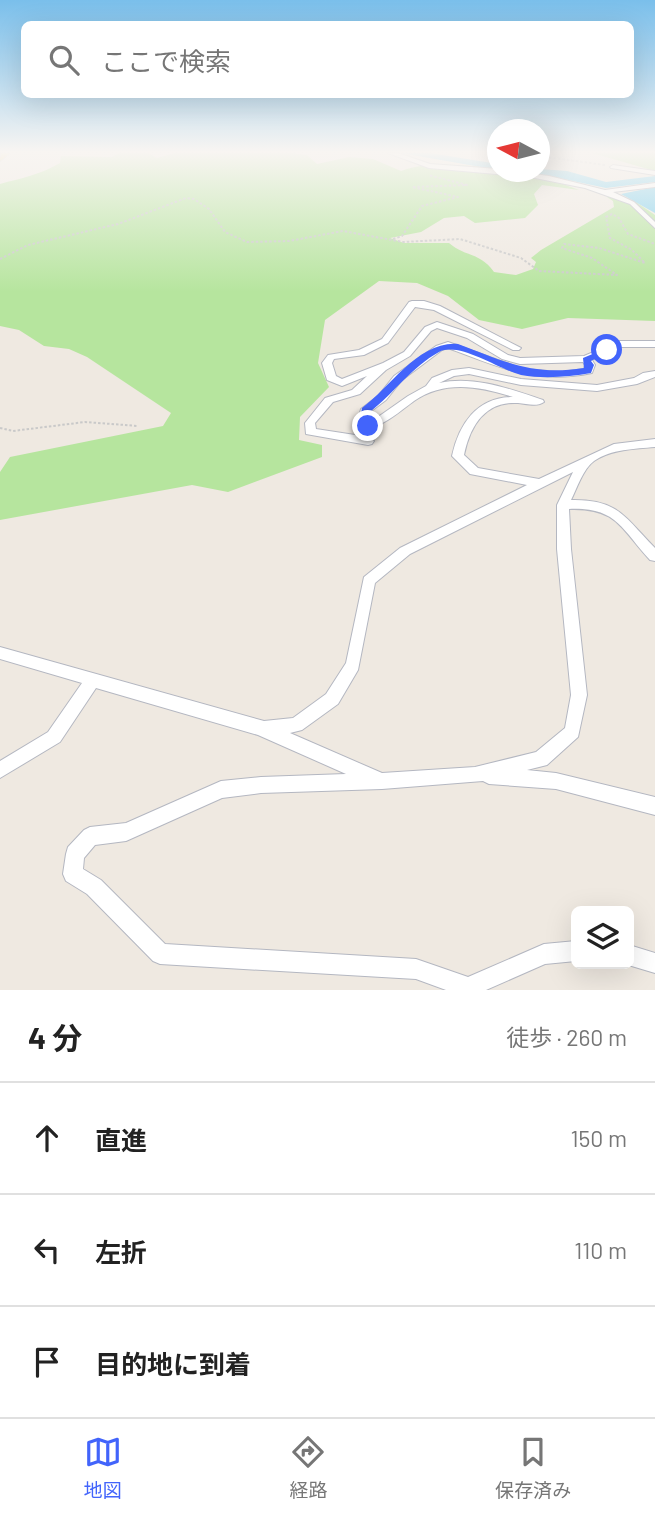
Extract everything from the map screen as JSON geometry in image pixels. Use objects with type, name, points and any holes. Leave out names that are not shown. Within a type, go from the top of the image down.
[{"type":"street","points":[[622,199],[631,202],[655,226]]},
{"type":"street","points":[[390,365],[374,367],[342,383],[331,378],[327,363],[331,357],[361,353],[385,341],[412,304],[437,308],[516,348]]},
{"type":"street","points":[[368,441],[310,432],[310,423],[329,400],[356,392],[437,325],[470,336],[505,357],[520,361],[586,359],[620,344],[655,344]]},
{"type":"street","points":[[586,359],[590,365],[588,371],[560,374],[522,372],[448,345],[439,348],[398,378],[382,398],[365,411],[362,423],[368,426],[379,422],[431,387],[436,380],[469,371],[521,382],[597,388],[637,381],[647,374],[655,374]]},
{"type":"street","points":[[431,387],[477,384],[539,402],[505,400],[487,405],[470,423],[461,440],[458,456],[474,471],[539,484]]},
{"type":"street","points":[[264,729],[296,725],[332,699],[353,665],[369,581],[405,551],[590,458],[618,447],[655,443]]},
{"type":"street","points":[[0,770],[54,737],[92,681],[264,729],[382,781],[475,775],[541,759],[572,732],[579,695],[564,549],[563,505],[577,475],[590,458]]},
{"type":"street","points":[[563,505],[587,503],[607,506],[655,556]]},
{"type":"street","points":[[464,988],[544,954],[571,951]]},
{"type":"street","points":[[634,957],[655,963]]},
{"type":"lane","points":[[0,653],[92,681]]},
{"type":"lane","points":[[475,775],[556,781],[655,806]]},
{"type":"lane","points":[[382,781],[261,785],[221,790],[126,832],[90,836],[75,855],[73,874],[94,887],[160,954],[416,969],[464,988]]},
{"type":"path","points":[[0,259],[28,245],[118,225],[183,199]]},
{"type":"path","points":[[194,199],[209,209],[225,232],[247,242],[281,242],[344,231],[404,242],[467,240],[521,258],[539,271],[617,275],[562,246],[599,248],[645,263],[632,250],[610,239],[606,218],[612,214],[619,218],[628,234],[655,244]]},
{"type":"path","points":[[392,239],[402,236],[409,218],[424,205],[449,199]]},
{"type":"path","points":[[0,428],[13,430],[85,422],[138,426]]},
{"type":"green space","points":[[0,199],[536,199],[538,205],[525,218],[475,223],[464,216],[444,218],[421,232],[390,238],[404,243],[449,243],[483,261],[494,272],[516,275],[533,269],[536,262],[531,258],[541,250],[614,207],[610,199],[636,202],[655,215],[655,321],[568,318],[522,329],[479,320],[448,296],[417,283],[379,281],[325,320],[318,363],[329,387],[300,417],[299,440],[322,445],[322,457],[228,492],[192,485],[0,520],[0,472],[10,457],[163,426],[171,413],[87,357],[69,349],[44,346],[19,330],[0,326]]},
{"type":"water","points":[[630,199],[655,199],[655,213]]},
{"type":"route","points":[[368,426],[362,423],[365,411],[382,398],[398,378],[439,348],[448,345],[522,372],[560,374],[588,371],[590,365],[586,359],[607,350]]}]
